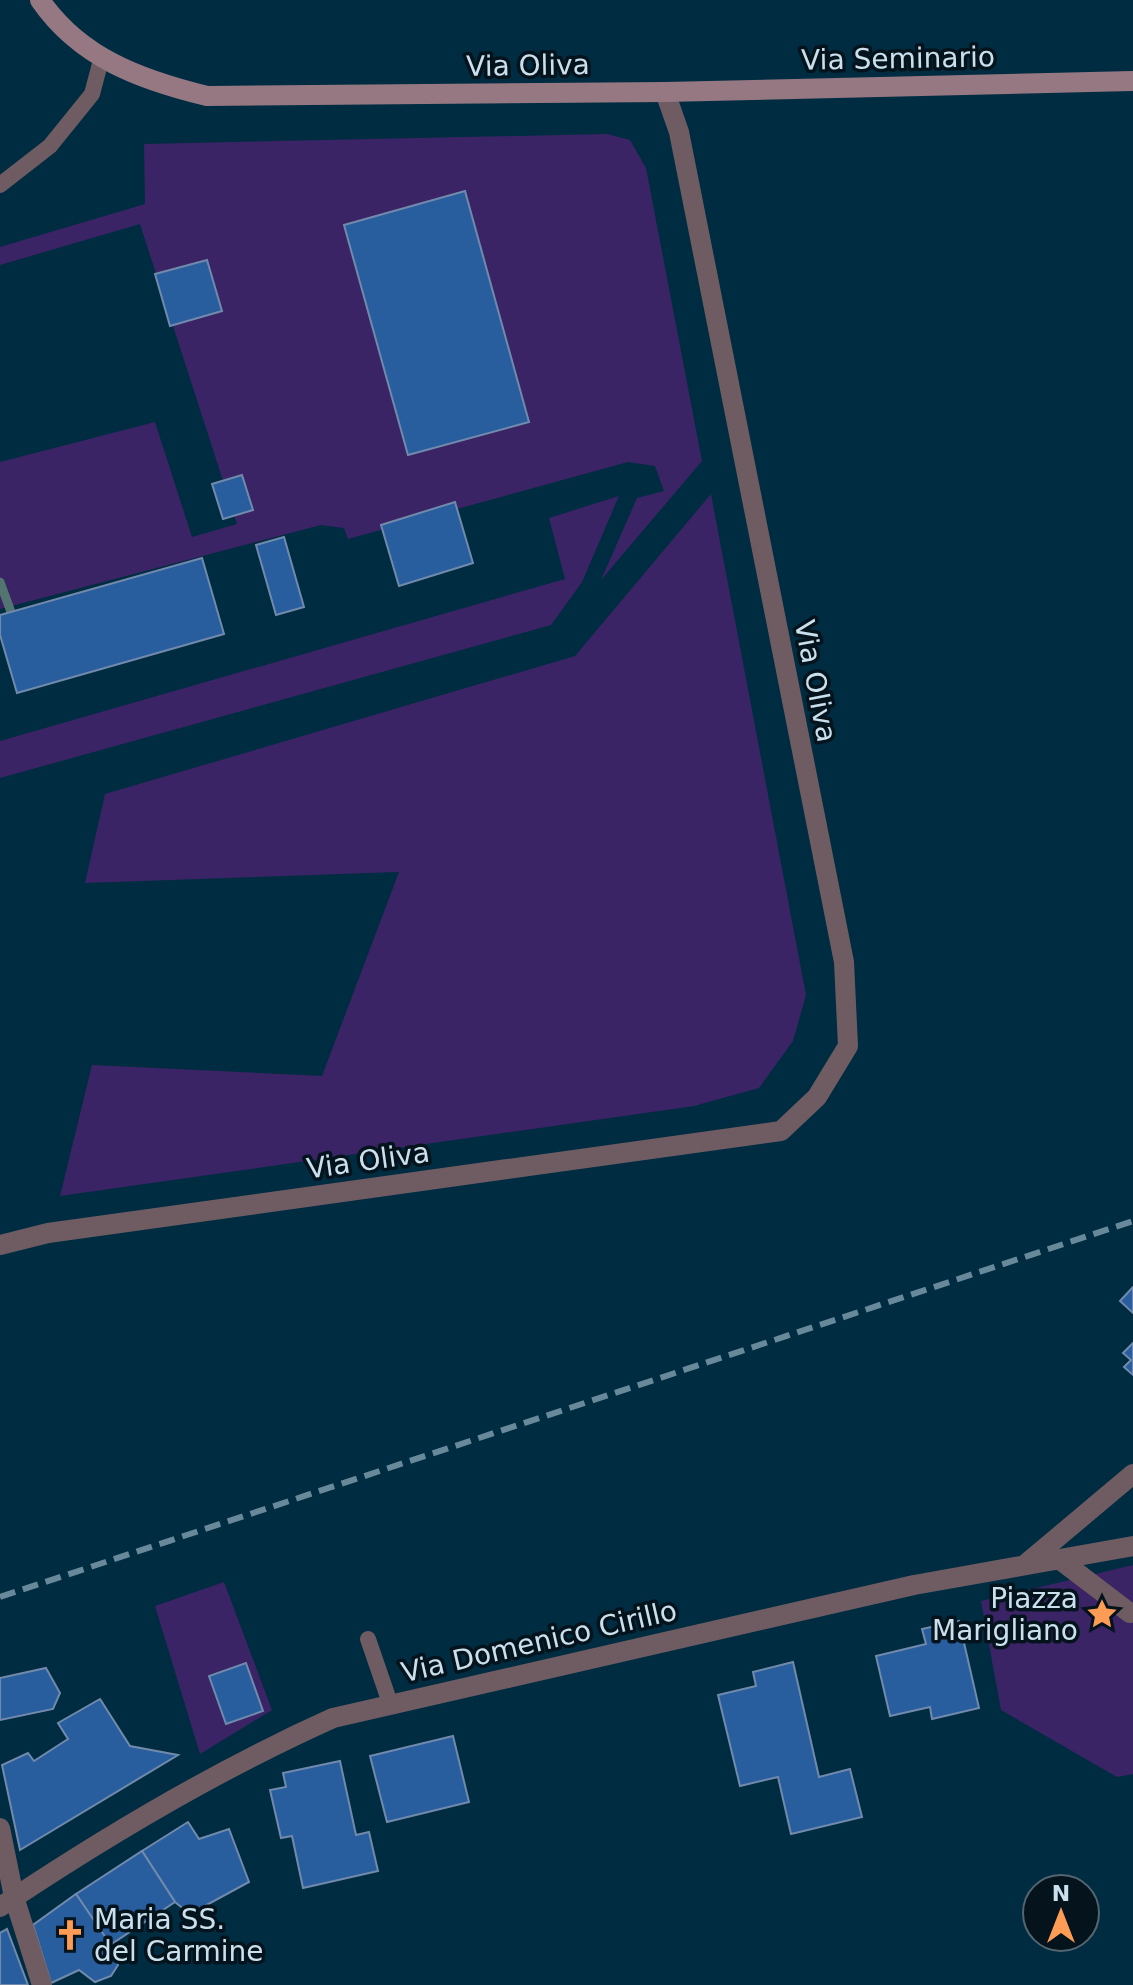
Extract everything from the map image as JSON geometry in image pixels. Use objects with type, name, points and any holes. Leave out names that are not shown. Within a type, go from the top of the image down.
[{"type":"main road","name":"Via Oliva","points":[[40,0],[55,23],[101,60],[153,83],[207,96],[665,92]]},
{"type":"main road","name":"Via Seminario","points":[[665,92],[1133,81]]},
{"type":"street","name":"Via Oliva","points":[[0,1245],[48,1233],[781,1131],[817,1097],[848,1046],[844,962],[679,132],[665,92]]},
{"type":"street","points":[[1024,1565],[1133,1474]]},
{"type":"street","name":"Via Domenico Cirillo","points":[[7,1902],[184,1793],[270,1746],[333,1718],[914,1585],[1133,1546]]},
{"type":"street","points":[[1059,1559],[1130,1613]]},
{"type":"street","points":[[0,1828],[7,1902],[42,1985]]},
{"type":"lane","points":[[0,185],[50,146],[92,94],[101,60]]},
{"type":"lane","points":[[368,1639],[390,1703]]},
{"type":"shaded area","points":[[607,134],[630,140],[646,168],[702,461],[601,580],[637,498],[664,491],[655,466],[628,462],[348,539],[344,528],[321,525],[0,609],[0,462],[155,422],[192,537],[237,524],[140,224],[0,265],[0,247],[145,204],[144,144]]},
{"type":"shaded area","points":[[711,494],[806,995],[793,1041],[759,1088],[694,1106],[60,1196],[92,1065],[322,1076],[399,872],[85,883],[105,794],[575,656]]},
{"type":"shaded area","points":[[619,496],[582,582],[551,625],[0,778],[0,741],[565,579],[549,518]]},
{"type":"shaded area","points":[[1133,1565],[1133,1774],[1117,1777],[1001,1710],[981,1601]]},
{"type":"shaded area","points":[[224,1582],[272,1710],[200,1754],[155,1606]]},
{"type":"building","points":[[465,191],[529,422],[408,455],[344,225]]},
{"type":"building","points":[[207,260],[222,311],[170,326],[155,274]]},
{"type":"building","points":[[242,475],[253,510],[223,519],[212,484]]},
{"type":"building","points":[[455,502],[473,563],[399,586],[381,525]]},
{"type":"building","points":[[284,537],[304,607],[276,615],[256,545]]},
{"type":"building","points":[[202,558],[224,634],[17,693],[0,635],[0,615]]},
{"type":"building","points":[[1133,1287],[1133,1313],[1120,1301]]},
{"type":"building","points":[[1133,1343],[1133,1375],[1124,1367],[1131,1360],[1123,1353]]},
{"type":"building","points":[[959,1621],[979,1708],[932,1719],[930,1707],[890,1716],[876,1656],[926,1644],[922,1629]]},
{"type":"building","points":[[793,1662],[819,1777],[850,1769],[862,1817],[791,1834],[778,1777],[740,1786],[718,1695],[756,1686],[753,1672]]},
{"type":"building","points":[[246,1663],[263,1711],[226,1724],[209,1676]]},
{"type":"building","points":[[46,1668],[60,1693],[53,1709],[0,1720],[0,1678]]},
{"type":"building","points":[[100,1699],[130,1746],[178,1755],[20,1850],[2,1765],[28,1753],[34,1761],[68,1739],[58,1723]]},
{"type":"building","points":[[453,1736],[469,1802],[387,1822],[370,1756]]},
{"type":"building","points":[[340,1761],[356,1835],[369,1832],[378,1871],[303,1888],[292,1836],[281,1838],[270,1790],[286,1787],[283,1773]]},
{"type":"building","points":[[188,1822],[199,1839],[229,1829],[249,1882],[190,1914],[175,1902],[142,1851]]},
{"type":"building","points":[[142,1851],[175,1902],[110,1945],[76,1894]]},
{"type":"building","name":"Maria SS. del Carmine","points":[[76,1894],[117,1954],[118,1965],[111,1976],[95,1982],[79,1970],[51,1983],[33,1925]]},
{"type":"building","points":[[7,1929],[28,1985],[0,1985],[0,1933]]},
{"type":"waterway","points":[[0,582],[11,612]]},
{"type":"railway","points":[[0,1597],[1133,1221]]},
{"type":"place","name":"Piazza Marigliano","points":[[1102,1614]]},
{"type":"place","name":"Maria SS. del Carmine","points":[[70,1935]]}]
